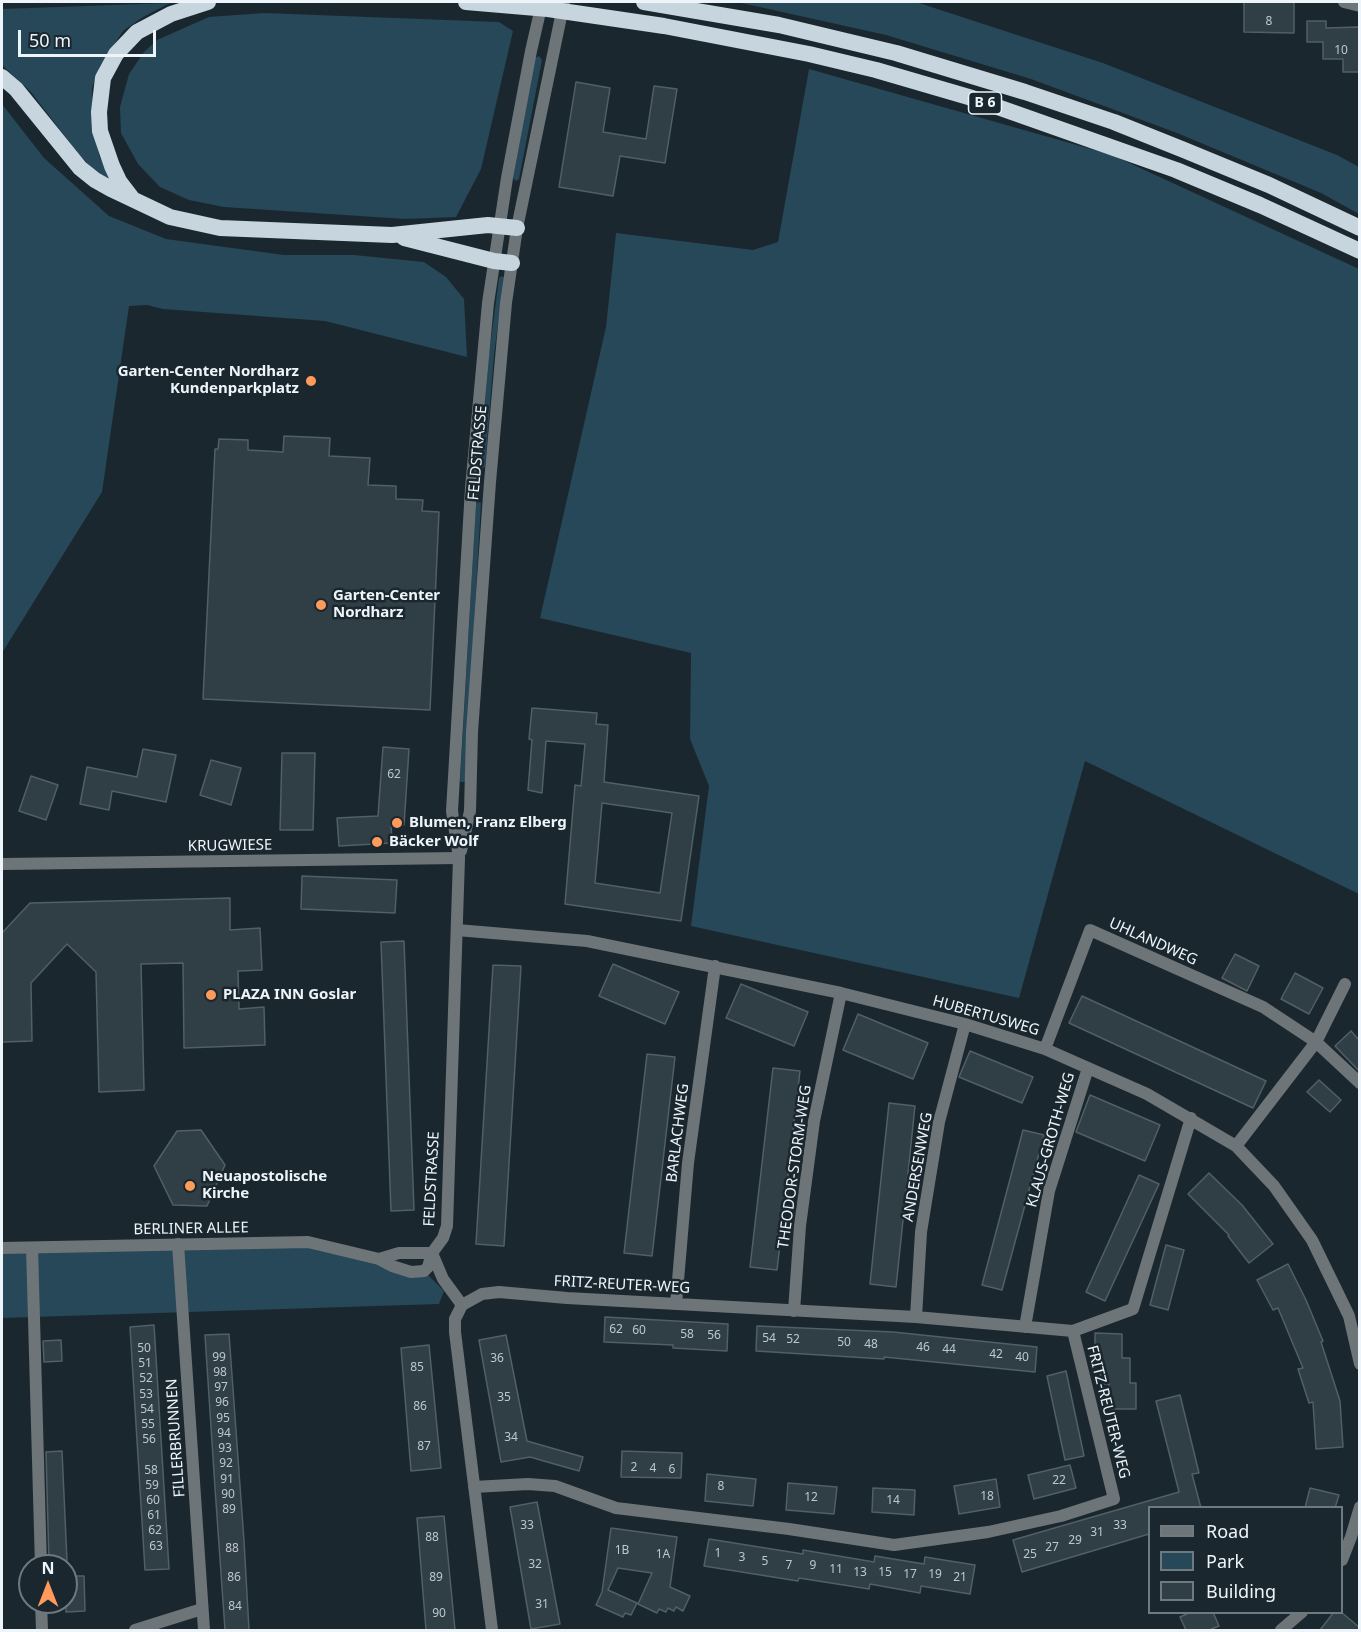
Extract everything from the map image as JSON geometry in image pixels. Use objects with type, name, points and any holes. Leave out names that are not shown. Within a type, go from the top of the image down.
[{"type":"highway","points":[[133,199],[119,181],[100,131],[103,78],[116,54],[136,32],[171,14],[208,2]]},
{"type":"highway","name":"B 6","points":[[466,2],[549,9],[675,28],[809,54],[876,70],[972,98],[1176,170],[1260,205],[1359,252]]},
{"type":"highway","name":"B 6","points":[[644,2],[779,25],[896,53],[1025,92],[1114,122],[1184,150],[1269,185],[1359,228]]},
{"type":"highway","points":[[2,77],[16,89],[80,168],[94,180],[170,217],[220,228],[392,235],[488,225],[518,228]]},
{"type":"highway","points":[[392,235],[512,264]]},
{"type":"street","name":"FELDSTRASSE","points":[[432,1253],[443,1238],[447,1226],[459,858],[452,811],[471,488],[485,331],[494,261],[531,51],[543,2]]},
{"type":"street","name":"FELDSTRASSE","points":[[459,858],[470,811],[472,732],[490,482],[506,303],[518,228],[564,2]]},
{"type":"street","points":[[1344,2],[1359,6]]},
{"type":"street","name":"KRUGWIESE","points":[[2,864],[459,858]]},
{"type":"street","name":"HUBERTUSWEG","points":[[457,930],[587,941],[841,993],[965,1024],[1045,1049],[1147,1094],[1236,1146],[1274,1186],[1312,1240],[1354,1313],[1359,1364]]},
{"type":"street","name":"UHLANDWEG","points":[[1045,1049],[1090,930],[1263,1007],[1316,1042],[1359,1083]]},
{"type":"street","name":"BARLACHWEG","points":[[676,1304],[688,1163],[715,966]]},
{"type":"street","points":[[1236,1146],[1316,1042],[1345,984]]},
{"type":"street","name":"THEODOR-STORM-WEG","points":[[794,1311],[800,1226],[814,1121],[841,993]]},
{"type":"street","name":"ANDERSENWEG","points":[[916,1317],[921,1232],[939,1122],[965,1024]]},
{"type":"street","name":"KLAUS-GROTH-WEG","points":[[1025,1327],[1049,1191],[1088,1068]]},
{"type":"street","points":[[1073,1331],[1133,1309],[1191,1119]]},
{"type":"street","name":"BERLINER ALLEE","points":[[2,1248],[308,1242],[379,1259],[411,1272],[424,1271],[428,1267],[432,1253],[399,1253],[379,1259]]},
{"type":"street","name":"FILLERBRUNNEN","points":[[178,1244],[204,1630]]},
{"type":"street","points":[[32,1248],[40,1554]]},
{"type":"street","points":[[432,1253],[443,1279],[462,1305],[455,1319],[455,1332],[492,1630]]},
{"type":"street","name":"FRITZ-REUTER-WEG","points":[[462,1305],[482,1294],[499,1292],[916,1317],[1073,1331],[1114,1500],[1061,1516],[988,1532],[894,1545],[789,1529],[616,1508],[555,1486],[528,1484],[474,1487]]},
{"type":"street","points":[[1343,1555],[1351,1537],[1359,1507]]},
{"type":"street","points":[[135,1630],[202,1609]]},
{"type":"street","points":[[41,1614],[42,1630]]},
{"type":"street","points":[[1281,1630],[1300,1614]]},
{"type":"green space","points":[[737,2],[916,2],[1103,63],[1337,155],[1359,167],[1359,214],[1321,193],[1177,133],[1031,79],[886,35]]},
{"type":"green space","points":[[170,3],[123,31],[100,66],[92,88],[93,130],[100,158],[114,180],[112,183],[94,171],[31,92],[2,65],[2,9]]},
{"type":"green space","points":[[264,13],[499,22],[513,31],[481,169],[456,217],[405,219],[224,207],[189,200],[160,187],[138,164],[121,133],[120,107],[129,74],[144,52],[157,40],[209,17]]},
{"type":"green space","points":[[539,56],[542,60],[519,179],[516,181],[513,178],[535,58]]},
{"type":"green space","points":[[809,69],[1112,155],[1359,269],[1359,894],[1085,761],[1019,998],[691,926],[709,786],[690,739],[691,653],[540,618],[606,327],[616,233],[753,250],[778,242]]},
{"type":"green space","points":[[2,104],[44,158],[109,216],[166,239],[284,255],[354,255],[424,262],[446,277],[464,299],[467,357],[325,321],[163,309],[147,305],[129,306],[102,492],[2,653]]},
{"type":"green space","points":[[502,276],[504,278],[494,355],[485,467],[482,468],[480,466],[489,355],[499,278]]},
{"type":"green space","points":[[476,503],[481,503],[465,782],[460,782]]},
{"type":"green space","points":[[308,1242],[424,1271],[444,1291],[439,1304],[2,1318],[2,1248]]},
{"type":"building","points":[[1244,2],[1294,2],[1294,33],[1244,32]]},
{"type":"building","points":[[1307,21],[1326,21],[1326,28],[1359,27],[1359,72],[1343,72],[1343,59],[1323,59],[1323,42],[1307,42]]},
{"type":"building","points":[[576,82],[610,88],[603,132],[646,139],[654,86],[677,89],[665,163],[620,156],[613,196],[559,187]]},
{"type":"building","name":"Garten-Center Nordharz","points":[[284,436],[330,438],[329,456],[370,458],[368,485],[396,486],[396,499],[423,500],[422,511],[439,512],[430,710],[203,699],[215,449],[218,449],[219,439],[248,440],[248,450],[283,452]]},
{"type":"building","points":[[532,708],[597,713],[596,724],[608,725],[604,782],[699,796],[681,921],[565,904],[575,785],[581,786],[585,744],[546,741],[542,793],[528,790],[532,740],[529,739]],"holes":[[[602,803],[672,813],[660,893],[595,883]]]},
{"type":"building","points":[[383,747],[409,749],[404,825],[391,824],[392,843],[339,846],[337,818],[378,816]]},
{"type":"building","points":[[143,749],[176,755],[166,802],[112,791],[109,810],[80,804],[87,767],[137,777]]},
{"type":"building","points":[[282,753],[315,753],[313,830],[280,830]]},
{"type":"building","points":[[211,760],[241,768],[231,805],[200,795]]},
{"type":"building","points":[[31,776],[58,785],[46,820],[19,811]]},
{"type":"building","points":[[302,876],[397,880],[395,913],[301,909]]},
{"type":"building","name":"PLAZA INN Goslar","points":[[230,898],[230,930],[260,928],[262,970],[238,971],[239,1009],[264,1007],[265,1045],[184,1048],[183,963],[141,964],[144,1090],[99,1092],[96,972],[67,944],[31,983],[32,1041],[2,1042],[2,933],[30,903]]},
{"type":"building","points":[[404,941],[414,1210],[391,1211],[381,942]]},
{"type":"building","points":[[1235,954],[1259,966],[1247,991],[1222,978]]},
{"type":"building","points":[[613,964],[679,992],[665,1024],[599,996]]},
{"type":"building","points":[[493,965],[521,966],[504,1246],[476,1244]]},
{"type":"building","points":[[1295,973],[1323,988],[1309,1014],[1281,999]]},
{"type":"building","points":[[741,984],[808,1012],[794,1046],[726,1018]]},
{"type":"building","points":[[1082,996],[1266,1081],[1253,1108],[1069,1023]]},
{"type":"building","points":[[858,1014],[928,1043],[913,1079],[843,1050]]},
{"type":"building","points":[[1351,1031],[1359,1040],[1359,1071],[1335,1046]]},
{"type":"building","points":[[970,1051],[1033,1077],[1022,1103],[959,1077]]},
{"type":"building","points":[[647,1054],[675,1057],[652,1256],[624,1253]]},
{"type":"building","points":[[773,1068],[800,1071],[777,1270],[750,1267]]},
{"type":"building","points":[[1319,1080],[1341,1100],[1330,1112],[1307,1092]]},
{"type":"building","points":[[1090,1095],[1160,1125],[1145,1161],[1076,1132]]},
{"type":"building","points":[[889,1103],[915,1106],[896,1287],[870,1284]]},
{"type":"building","name":"Neuapostolische Kirche","points":[[201,1130],[225,1165],[207,1206],[173,1205],[154,1166],[177,1131]]},
{"type":"building","points":[[1023,1130],[1044,1135],[1002,1290],[982,1285]]},
{"type":"building","points":[[1209,1173],[1242,1205],[1273,1244],[1249,1263],[1229,1235],[1188,1194]]},
{"type":"building","points":[[1139,1175],[1159,1184],[1105,1301],[1086,1292]]},
{"type":"building","points":[[1166,1245],[1184,1250],[1168,1310],[1150,1305]]},
{"type":"building","points":[[1288,1264],[1323,1341],[1321,1342],[1340,1401],[1343,1447],[1316,1449],[1313,1402],[1309,1403],[1298,1369],[1303,1368],[1278,1308],[1273,1310],[1257,1280]]},
{"type":"building","points":[[605,1317],[728,1324],[727,1351],[673,1348],[673,1345],[604,1342]]},
{"type":"building","points":[[154,1325],[169,1569],[145,1570],[130,1327]]},
{"type":"building","points":[[757,1326],[893,1332],[1037,1347],[1035,1372],[884,1357],[884,1359],[756,1351]]},
{"type":"building","points":[[1095,1333],[1122,1334],[1122,1358],[1130,1358],[1130,1383],[1136,1383],[1136,1409],[1109,1409],[1109,1384],[1100,1384],[1101,1361],[1095,1361]]},
{"type":"building","points":[[229,1334],[249,1630],[225,1630],[215,1488],[205,1335]]},
{"type":"building","points":[[506,1335],[527,1441],[583,1457],[579,1471],[530,1457],[501,1462],[479,1340]]},
{"type":"building","points":[[61,1340],[62,1361],[44,1362],[43,1341]]},
{"type":"building","points":[[429,1345],[441,1468],[411,1471],[401,1348]]},
{"type":"building","points":[[1066,1371],[1084,1456],[1065,1460],[1047,1376]]},
{"type":"building","points":[[1180,1395],[1199,1473],[1192,1474],[1200,1506],[1148,1506],[1148,1534],[1022,1572],[1013,1540],[1179,1492],[1156,1401]]},
{"type":"building","points":[[62,1451],[67,1554],[49,1554],[46,1452]]},
{"type":"building","points":[[622,1451],[682,1453],[681,1478],[621,1477]]},
{"type":"building","points":[[1070,1465],[1076,1488],[1034,1499],[1028,1475]]},
{"type":"building","points":[[707,1474],[756,1479],[753,1506],[705,1501]]},
{"type":"building","points":[[996,1479],[1000,1507],[959,1514],[954,1486]]},
{"type":"building","points":[[788,1483],[837,1487],[834,1514],[786,1510]]},
{"type":"building","points":[[873,1488],[915,1490],[914,1515],[872,1512]]},
{"type":"building","points":[[1310,1488],[1339,1495],[1336,1506],[1306,1506]]},
{"type":"building","points":[[537,1502],[560,1624],[531,1629],[510,1507]]},
{"type":"building","points":[[444,1516],[455,1630],[426,1630],[417,1518]]},
{"type":"building","points":[[611,1528],[677,1537],[670,1587],[690,1596],[683,1611],[676,1607],[674,1611],[668,1608],[666,1612],[659,1609],[657,1613],[638,1604],[652,1573],[618,1568],[608,1590],[637,1603],[631,1615],[625,1613],[623,1617],[596,1605],[602,1592]]},
{"type":"building","points":[[709,1539],[803,1554],[803,1550],[874,1562],[875,1556],[924,1564],[925,1557],[975,1565],[970,1594],[921,1586],[920,1593],[870,1584],[869,1589],[799,1578],[798,1581],[704,1566]]},
{"type":"building","points":[[78,1576],[84,1576],[85,1611],[78,1611]]},
{"type":"building","points":[[1187,1614],[1214,1614],[1219,1626],[1209,1630],[1186,1630],[1180,1617]]},
{"type":"building","points":[[1332,1614],[1343,1614],[1359,1627],[1359,1630],[1320,1630]]},
{"type":"place","name":"Garten-Center Nordharz Kundenparkplatz","points":[[311,381]]},
{"type":"place","name":"Garten-Center Nordharz","points":[[321,605]]},
{"type":"place","name":"Blumen, Franz Elberg","points":[[397,823]]},
{"type":"place","name":"Bäcker Wolf","points":[[377,842]]},
{"type":"place","name":"PLAZA INN Goslar","points":[[211,995]]},
{"type":"place","name":"Neuapostolische Kirche","points":[[190,1186]]}]
